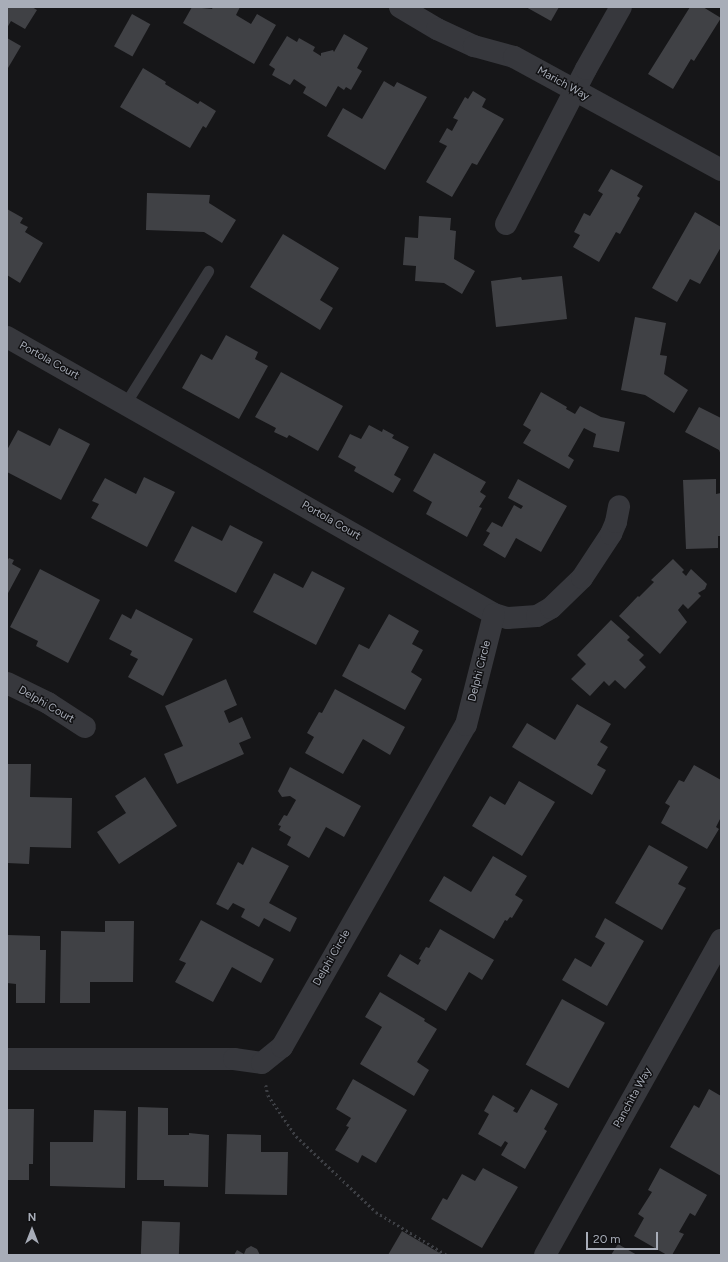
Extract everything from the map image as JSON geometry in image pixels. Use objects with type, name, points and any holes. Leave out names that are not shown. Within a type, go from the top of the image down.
[{"type":"street","name":"Marich Way","points":[[400,7],[437,29],[474,46],[514,57],[721,170]]},
{"type":"street","points":[[506,224],[621,7]]},
{"type":"street","name":"Portola Court","points":[[7,337],[494,614],[507,618],[537,616],[551,608],[582,578],[591,567],[611,534],[616,522],[619,506]]},
{"type":"street","name":"Delphi Circle","points":[[262,1063],[282,1047],[466,725],[494,614]]},
{"type":"street","name":"Delphi Court","points":[[7,683],[48,703],[84,727]]},
{"type":"street","name":"Panchita Way","points":[[545,1255],[721,940]]},
{"type":"street","points":[[7,1058],[234,1059],[262,1063]]},
{"type":"lane","points":[[126,404],[208,271]]},
{"type":"path","points":[[262,1063],[268,1096],[296,1136],[376,1212],[447,1255]]},
{"type":"building","points":[[7,7],[32,7],[37,10],[25,29],[11,21],[7,28]]},
{"type":"building","points":[[192,7],[212,9],[213,7],[240,7],[236,15],[251,24],[257,14],[276,25],[254,64],[183,23]]},
{"type":"building","points":[[526,7],[559,7],[551,21]]},
{"type":"building","points":[[690,7],[703,7],[721,18],[694,61],[691,59],[673,89],[648,74]]},
{"type":"building","points":[[132,14],[150,24],[132,57],[114,46]]},
{"type":"building","points":[[344,34],[368,48],[357,68],[362,71],[351,90],[346,87],[344,90],[338,86],[326,107],[303,93],[306,87],[294,79],[290,85],[272,75],[275,69],[269,65],[287,36],[297,42],[299,38],[315,47],[313,51],[321,56],[321,53],[333,50],[334,52]]},
{"type":"building","points":[[7,38],[21,46],[8,68],[7,68]]},
{"type":"building","points":[[143,68],[166,82],[165,84],[198,104],[200,101],[216,111],[206,128],[203,126],[190,148],[120,107]]},
{"type":"building","points":[[384,81],[394,87],[397,82],[427,97],[385,170],[327,136],[343,108],[362,119]]},
{"type":"building","points":[[473,91],[486,99],[482,107],[504,119],[477,165],[472,163],[452,197],[426,182],[447,146],[439,142],[447,128],[452,131],[458,120],[453,118],[465,97],[468,99]]},
{"type":"building","points":[[611,169],[643,186],[637,196],[640,198],[620,234],[616,232],[599,262],[573,247],[580,235],[574,232],[584,213],[590,216],[603,194],[598,191]]},
{"type":"building","points":[[147,193],[210,195],[209,203],[236,220],[222,243],[204,232],[146,230]]},
{"type":"building","points":[[7,209],[23,218],[20,223],[28,227],[25,232],[43,243],[20,283],[7,275]]},
{"type":"building","points":[[695,212],[721,227],[721,247],[700,284],[690,279],[677,302],[652,288]]},
{"type":"building","points":[[419,216],[451,218],[450,230],[456,231],[454,259],[475,271],[462,294],[444,283],[415,281],[416,266],[403,265],[405,237],[418,238]]},
{"type":"building","points":[[283,234],[339,268],[320,300],[333,308],[320,330],[250,287]]},
{"type":"building","points":[[562,276],[567,319],[496,327],[491,281],[521,277],[522,280]]},
{"type":"building","points":[[635,317],[666,323],[660,355],[667,356],[664,374],[688,390],[674,413],[645,395],[621,390]]},
{"type":"building","points":[[226,335],[258,352],[255,359],[268,366],[239,419],[182,388],[201,354],[212,360]]},
{"type":"building","points":[[281,372],[343,406],[318,451],[289,435],[287,438],[274,432],[276,428],[255,417]]},
{"type":"building","points":[[541,392],[567,407],[566,409],[575,414],[580,406],[601,417],[625,422],[619,452],[593,447],[596,434],[584,428],[568,456],[574,460],[569,469],[523,443],[531,430],[523,425]]},
{"type":"building","points":[[699,407],[721,418],[721,455],[719,450],[685,432]]},
{"type":"building","points":[[369,425],[382,432],[383,429],[394,435],[392,438],[409,447],[394,475],[401,479],[393,493],[354,471],[356,467],[338,457],[350,434],[361,439]]},
{"type":"building","points":[[59,428],[90,444],[61,500],[7,472],[7,450],[18,430],[50,446]]},
{"type":"building","points":[[434,453],[486,482],[480,492],[486,496],[479,507],[482,508],[467,537],[426,514],[432,502],[413,491]]},
{"type":"building","points":[[144,477],[175,492],[147,547],[91,518],[99,504],[92,501],[105,478],[136,494]]},
{"type":"building","points":[[518,479],[567,506],[541,552],[516,538],[505,558],[483,545],[490,533],[486,531],[492,522],[502,527],[514,505],[521,509],[523,506],[508,498]]},
{"type":"building","points":[[716,479],[716,494],[721,493],[721,536],[718,536],[718,548],[686,549],[683,480]]},
{"type":"building","points":[[230,525],[263,542],[236,593],[174,561],[192,526],[222,541]]},
{"type":"building","points":[[9,558],[14,560],[12,564],[21,569],[7,595],[7,561]]},
{"type":"building","points":[[673,559],[684,570],[682,572],[686,576],[691,569],[707,584],[705,589],[698,593],[701,596],[688,609],[683,604],[678,610],[687,622],[660,654],[619,616],[654,582],[651,580]]},
{"type":"building","points":[[40,569],[100,600],[68,663],[36,646],[38,641],[10,627]]},
{"type":"building","points":[[312,571],[345,588],[316,645],[253,612],[274,573],[303,588]]},
{"type":"building","points":[[136,609],[193,639],[163,696],[128,677],[138,659],[130,655],[132,651],[109,639],[122,614],[131,619]]},
{"type":"building","points":[[389,614],[419,631],[412,644],[423,650],[411,672],[422,679],[405,710],[342,676],[359,644],[369,649]]},
{"type":"building","points":[[611,620],[630,637],[627,640],[644,655],[639,660],[646,667],[625,689],[615,680],[609,686],[604,681],[590,696],[571,679],[586,664],[577,655]]},
{"type":"building","points":[[226,679],[237,705],[224,711],[229,723],[242,717],[251,738],[239,743],[244,754],[177,784],[164,754],[183,746],[165,706]]},
{"type":"building","points":[[335,689],[405,727],[390,755],[363,739],[343,774],[305,753],[314,737],[307,733],[319,712],[322,713]]},
{"type":"building","points":[[577,704],[611,724],[600,742],[608,747],[597,765],[606,770],[592,795],[512,747],[527,723],[555,740]]},
{"type":"building","points":[[7,764],[31,764],[30,797],[72,798],[71,848],[30,847],[29,864],[7,863]]},
{"type":"building","points":[[694,765],[721,780],[721,817],[716,827],[719,829],[707,849],[661,823],[670,806],[665,803],[679,780],[684,782]]},
{"type":"building","points":[[290,767],[361,806],[344,837],[326,827],[309,858],[287,845],[291,837],[279,830],[281,826],[278,825],[284,815],[287,816],[296,800],[290,796],[282,797],[278,791]]},
{"type":"building","points":[[145,777],[177,826],[119,864],[97,832],[126,813],[115,796]]},
{"type":"building","points":[[519,781],[555,802],[522,856],[472,826],[490,796],[505,805]]},
{"type":"building","points":[[649,845],[688,867],[678,884],[686,888],[662,930],[615,903]]},
{"type":"building","points":[[252,847],[289,866],[269,903],[297,918],[290,932],[264,918],[259,927],[241,917],[245,909],[233,903],[228,910],[216,904],[238,862],[243,865]]},
{"type":"building","points":[[493,856],[527,876],[515,895],[523,900],[512,918],[510,917],[507,921],[505,920],[494,939],[429,901],[444,876],[471,892]]},
{"type":"building","points":[[605,918],[644,941],[607,1006],[562,980],[575,958],[591,967],[605,943],[595,937]]},
{"type":"building","points":[[201,920],[274,959],[261,983],[232,967],[213,1002],[175,982],[186,963],[179,960]]},
{"type":"building","points":[[105,921],[134,921],[133,982],[90,982],[90,1003],[60,1003],[61,931],[105,932]]},
{"type":"building","points":[[440,929],[494,960],[482,980],[469,972],[446,1011],[387,976],[400,954],[418,965],[421,960],[419,959],[426,947],[429,948]]},
{"type":"building","points":[[7,935],[40,936],[40,950],[46,950],[45,1003],[16,1003],[16,984],[7,983]]},
{"type":"building","points":[[380,992],[425,1019],[424,1021],[437,1029],[417,1062],[429,1070],[414,1096],[360,1064],[382,1027],[365,1017]]},
{"type":"building","points":[[562,999],[605,1023],[568,1088],[526,1065]]},
{"type":"building","points":[[353,1079],[407,1110],[376,1163],[362,1155],[358,1163],[335,1150],[349,1127],[346,1126],[351,1118],[336,1109]]},
{"type":"building","points":[[531,1089],[558,1104],[544,1129],[547,1131],[525,1169],[501,1155],[508,1143],[505,1141],[501,1147],[478,1134],[489,1114],[484,1111],[493,1095],[515,1108],[513,1111],[517,1113]]},
{"type":"building","points":[[709,1089],[721,1096],[721,1176],[670,1147],[694,1105],[699,1108]]},
{"type":"building","points":[[138,1107],[168,1108],[168,1135],[189,1135],[189,1133],[209,1135],[208,1187],[164,1186],[164,1180],[137,1180]]},
{"type":"building","points":[[7,1109],[34,1109],[33,1164],[29,1164],[29,1180],[7,1180]]},
{"type":"building","points":[[94,1110],[126,1111],[125,1188],[50,1186],[50,1142],[93,1142]]},
{"type":"building","points":[[227,1134],[261,1135],[261,1152],[288,1152],[287,1195],[225,1194]]},
{"type":"building","points":[[483,1168],[518,1187],[482,1248],[431,1219],[443,1198],[447,1200],[462,1174],[475,1181]]},
{"type":"building","points":[[660,1168],[707,1195],[695,1216],[690,1213],[679,1232],[684,1234],[672,1255],[667,1255],[634,1236],[644,1218],[638,1214],[652,1192],[648,1190]]},
{"type":"building","points":[[142,1221],[180,1222],[179,1255],[141,1255]]},
{"type":"building","points":[[402,1231],[443,1255],[388,1255]]},
{"type":"building","points":[[618,1244],[637,1255],[611,1255]]},
{"type":"building","points":[[251,1246],[257,1249],[260,1255],[234,1255],[237,1250],[244,1254],[246,1249]]}]
